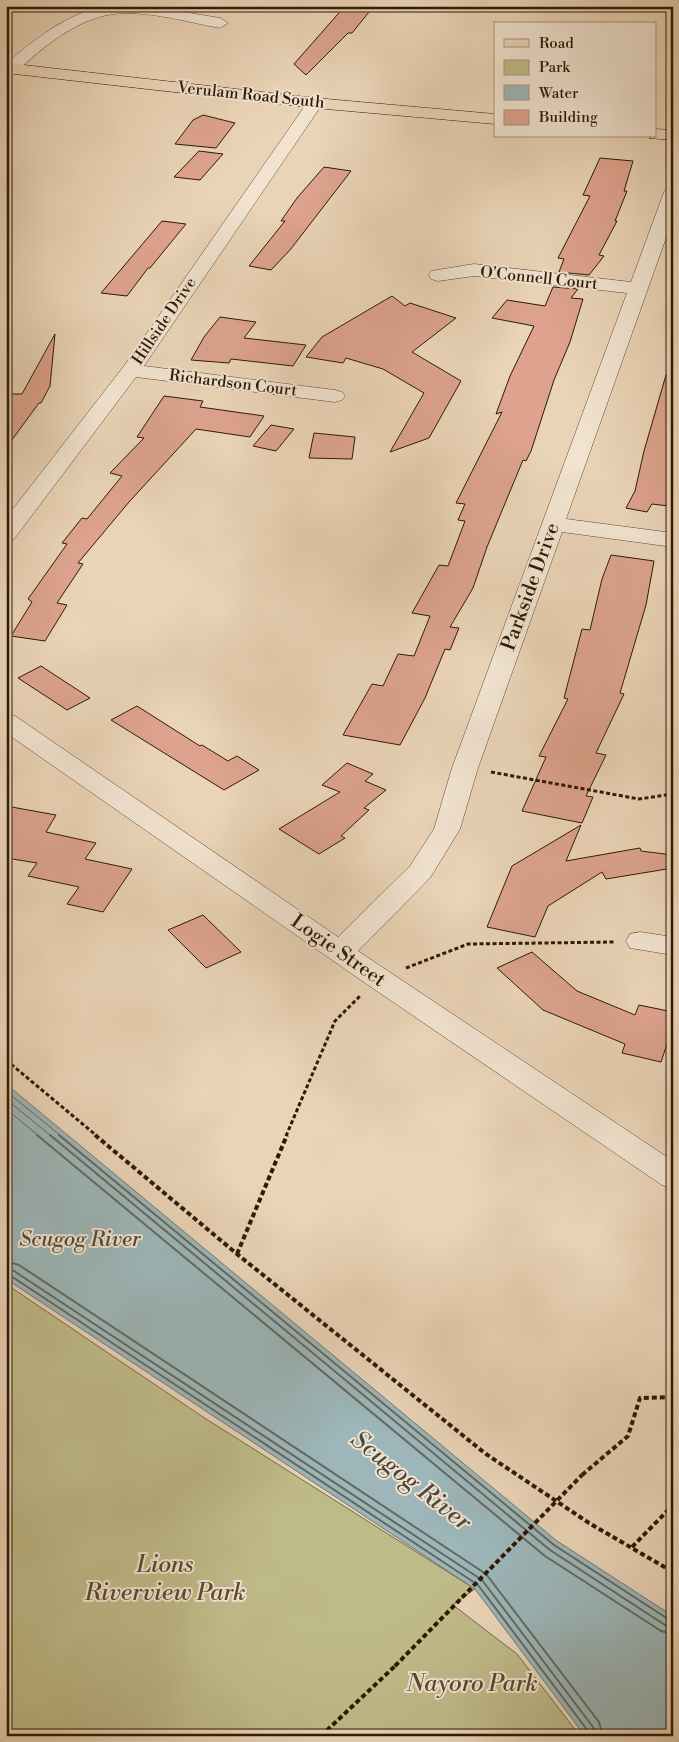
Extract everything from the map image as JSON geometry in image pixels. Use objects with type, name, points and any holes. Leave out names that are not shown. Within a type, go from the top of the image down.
[{"type":"main road","name":"Verulam Road South","points":[[8,70],[315,103],[494,119]]},
{"type":"main road","points":[[656,134],[673,136]]},
{"type":"street","points":[[8,70],[29,52],[73,24],[103,11],[128,10],[220,23]]},
{"type":"street","name":"Hillside Drive","points":[[6,534],[131,370],[315,103]]},
{"type":"street","name":"Parkside Drive","points":[[340,952],[420,872],[448,829],[465,768],[555,524],[673,192]]},
{"type":"street","name":"O'Connell Court","points":[[438,275],[474,270],[639,289]]},
{"type":"street","name":"Richardson Court","points":[[131,370],[335,396]]},
{"type":"street","points":[[555,524],[673,540]]},
{"type":"street","name":"Logie Street","points":[[6,721],[378,978],[673,1177]]},
{"type":"street","points":[[640,941],[673,946]]},
{"type":"path","points":[[465,768],[639,799],[673,794]]},
{"type":"path","points":[[237,1254],[335,1020],[378,978],[468,944],[640,941]]},
{"type":"path","points":[[6,1060],[237,1254],[486,1454],[589,1523],[673,1572]]},
{"type":"path","points":[[321,1736],[395,1666],[582,1475],[628,1436],[640,1398],[673,1398]]},
{"type":"path","points":[[632,1547],[673,1505]]},
{"type":"green space","name":"Lions Riverview Park","points":[[6,1284],[203,1417],[475,1589],[453,1605],[517,1654],[580,1736],[6,1736]]},
{"type":"water","name":"Scugog River","points":[[6,1084],[557,1541],[673,1616],[673,1736],[585,1736],[475,1589],[6,1279]]},
{"type":"building","points":[[345,6],[374,6],[352,33],[348,33],[306,75],[294,64]]},
{"type":"building","points":[[203,115],[235,123],[216,148],[175,144],[193,120]]},
{"type":"building","points":[[199,151],[223,154],[200,180],[174,177]]},
{"type":"building","points":[[600,158],[633,161],[624,191],[627,191],[615,221],[617,221],[599,255],[604,256],[589,275],[559,272],[564,259],[558,258],[590,196],[583,195]]},
{"type":"building","points":[[324,167],[351,171],[290,250],[271,270],[249,266],[285,221],[281,221],[297,198]]},
{"type":"building","points":[[162,221],[186,224],[150,268],[148,268],[127,296],[101,293]]},
{"type":"building","points":[[553,287],[578,289],[571,298],[583,299],[570,342],[554,380],[531,451],[526,461],[523,460],[487,547],[473,588],[450,627],[459,628],[450,650],[445,649],[425,698],[400,745],[343,735],[372,684],[383,686],[398,654],[414,656],[430,616],[412,613],[439,565],[448,566],[465,521],[458,520],[465,504],[456,503],[502,412],[496,414],[510,376],[534,326],[492,318],[507,300],[545,306]]},
{"type":"building","points":[[392,296],[405,306],[410,303],[456,318],[412,352],[461,381],[429,438],[390,452],[424,393],[383,369],[346,358],[343,363],[306,357],[322,337]]},
{"type":"building","points":[[220,317],[256,322],[244,338],[306,345],[293,366],[231,359],[229,363],[191,360],[204,337]]},
{"type":"building","points":[[55,334],[50,386],[41,403],[39,403],[6,448],[6,402],[10,394],[22,394]]},
{"type":"building","points":[[666,375],[673,376],[673,497],[668,506],[652,504],[647,512],[626,508],[635,491],[644,451]]},
{"type":"building","points":[[164,396],[203,401],[200,407],[264,416],[250,437],[196,429],[129,502],[78,563],[83,564],[57,603],[67,605],[45,641],[11,636],[32,602],[28,599],[67,544],[62,543],[82,518],[87,519],[122,476],[110,473],[144,438],[137,437]]},
{"type":"building","points":[[271,425],[294,429],[276,451],[253,446]]},
{"type":"building","points":[[314,433],[355,437],[352,459],[309,458]]},
{"type":"building","points":[[611,555],[654,561],[646,605],[620,693],[624,694],[596,753],[606,755],[586,796],[593,797],[582,823],[522,811],[546,757],[539,756],[568,699],[564,698],[582,629],[590,630],[602,579]]},
{"type":"building","points":[[41,666],[90,698],[67,710],[18,678]]},
{"type":"building","points":[[137,706],[200,746],[202,745],[228,761],[237,756],[259,770],[224,790],[111,720]]},
{"type":"building","points":[[347,763],[373,774],[365,781],[386,790],[364,808],[369,810],[341,836],[345,838],[319,854],[279,829],[340,792],[322,785]]},
{"type":"building","points":[[6,806],[56,815],[46,832],[96,843],[85,859],[132,869],[103,912],[67,904],[79,887],[28,876],[37,863],[6,858]]},
{"type":"building","points":[[581,825],[566,861],[640,848],[641,851],[673,855],[673,868],[606,879],[602,872],[548,906],[535,937],[487,927],[512,866]]},
{"type":"building","points":[[203,915],[241,952],[206,968],[168,930]]},
{"type":"building","points":[[532,952],[577,991],[635,1015],[639,1005],[673,1012],[673,1026],[661,1062],[622,1053],[625,1044],[543,1010],[497,968]]},
{"type":"park label","name":"Nayoro Park","points":[[472,1684]]}]
